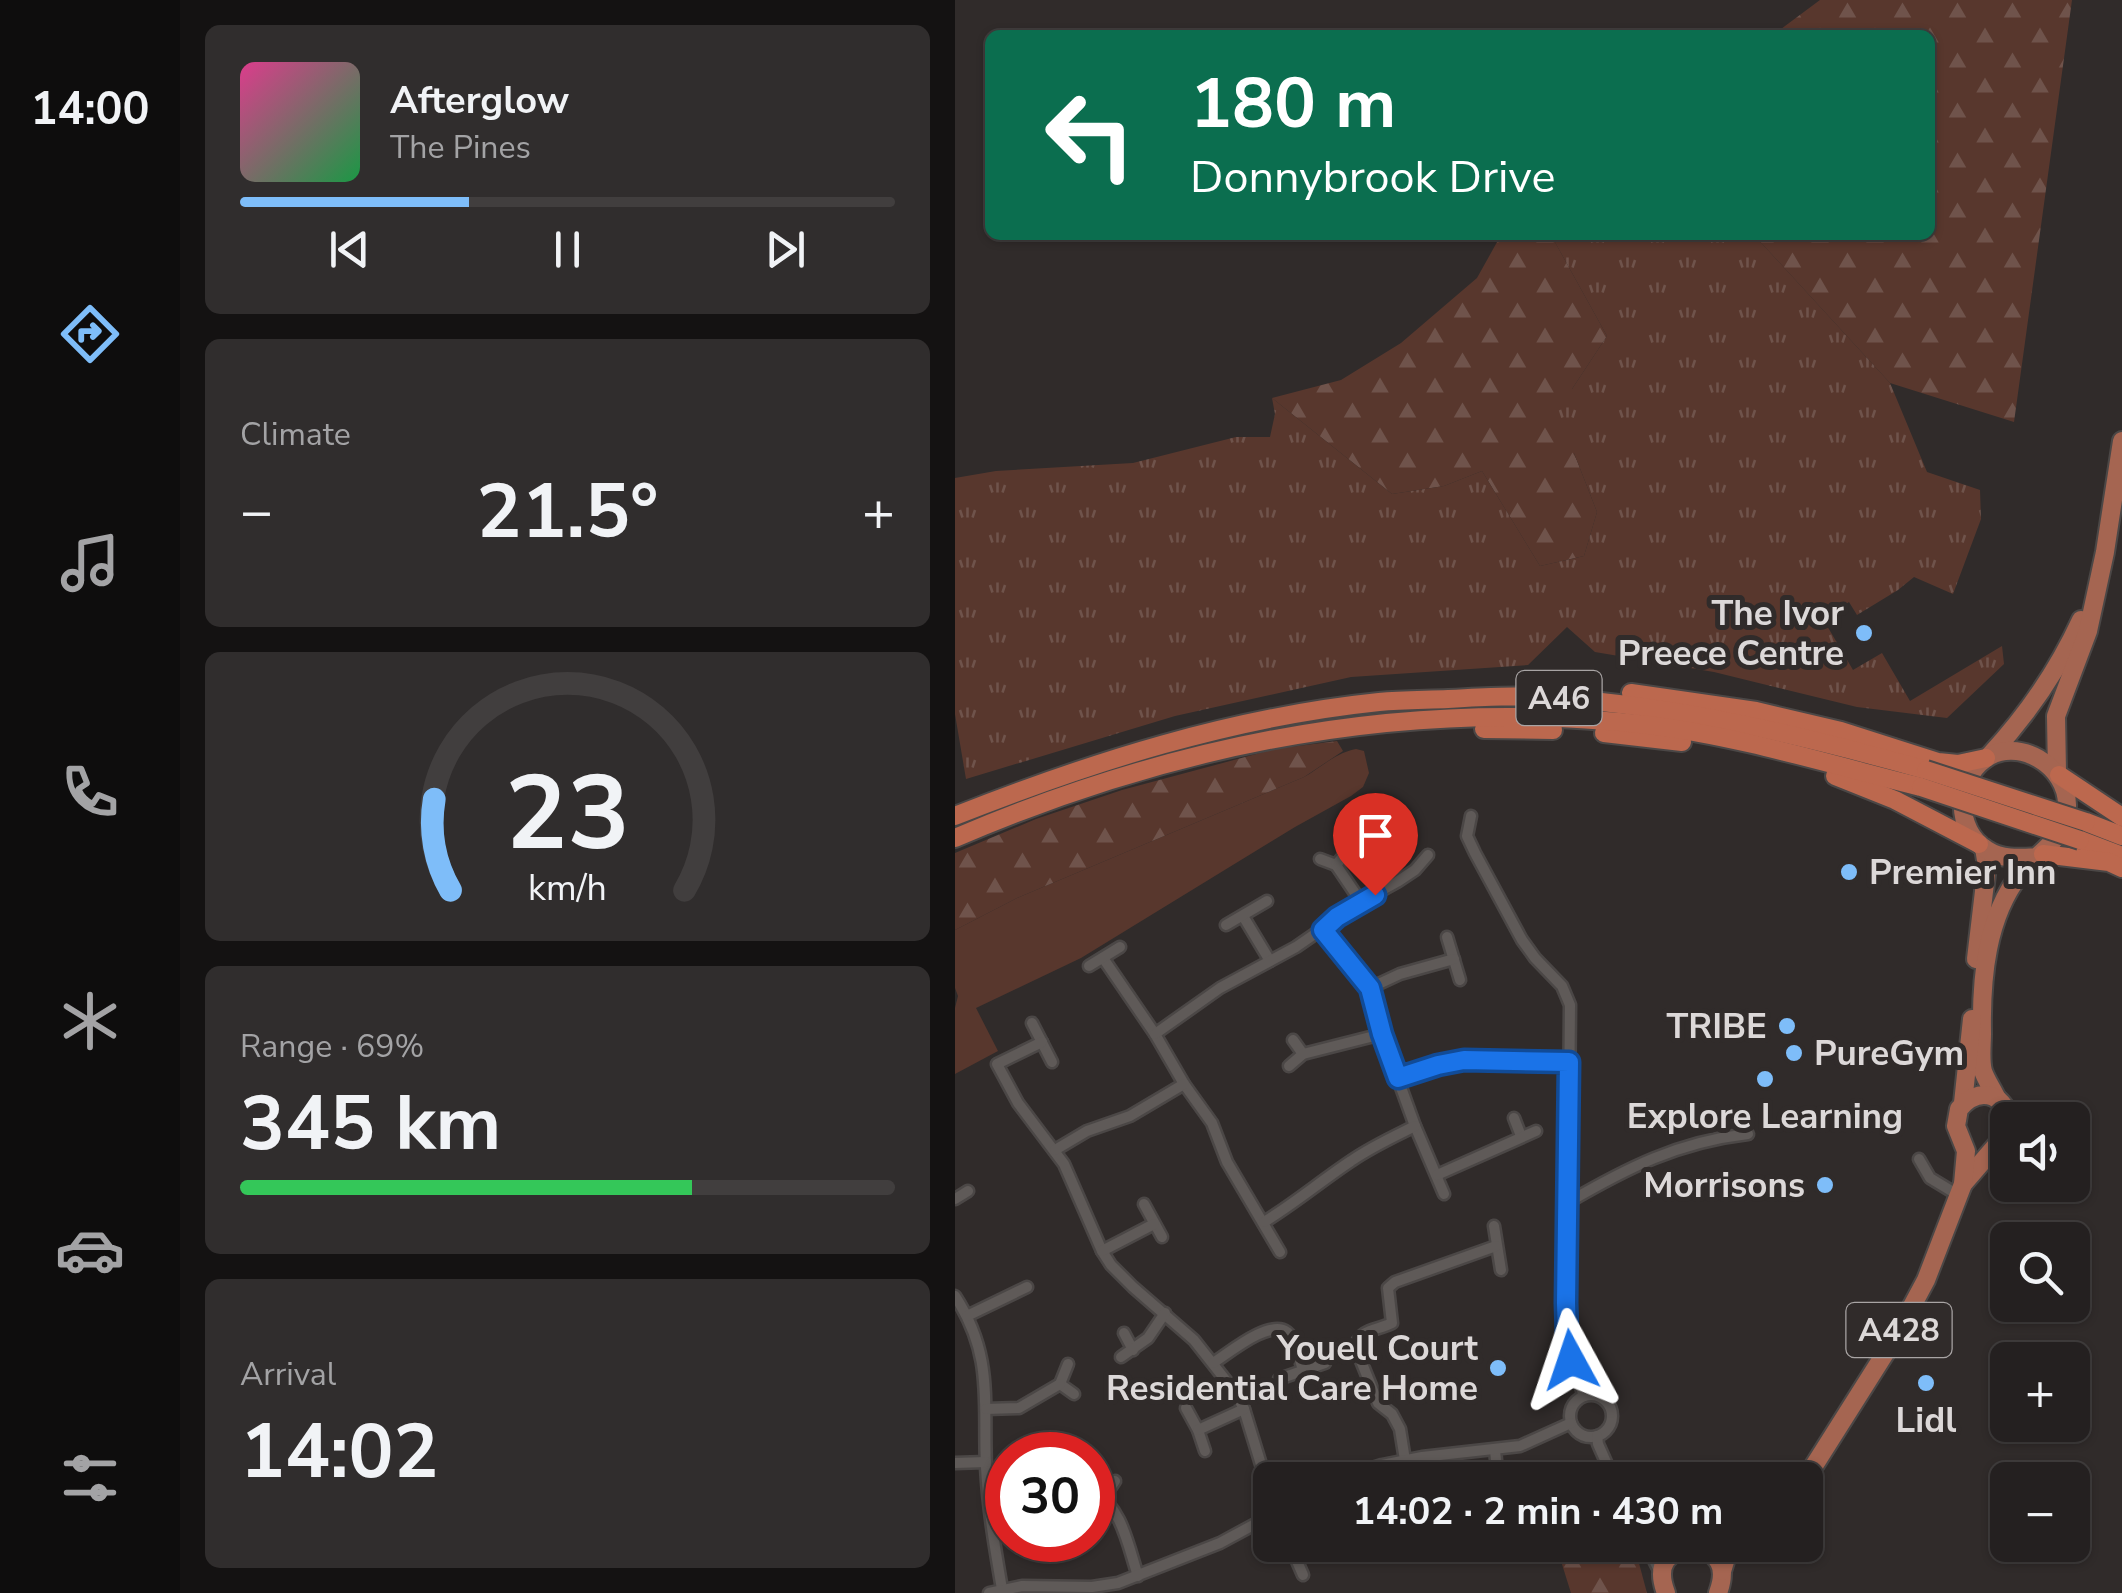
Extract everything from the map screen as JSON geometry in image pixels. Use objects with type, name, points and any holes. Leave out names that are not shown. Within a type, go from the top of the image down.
[{"type":"highway","points":[[1187,737],[1255,711],[1305,701],[1380,692],[1553,686],[1653,695],[1756,711],[1841,731],[1938,762],[1958,764],[1987,757]]},
{"type":"highway","name":"A46","points":[[955,816],[1069,772],[1187,737],[1302,712],[1381,702],[1493,696],[1651,708],[1755,725],[1835,744],[1923,779],[2083,831],[2122,836]]},
{"type":"highway","name":"A46","points":[[955,838],[1147,768],[1321,731],[1434,718],[1579,719],[1652,726],[1923,779]]},
{"type":"highway","points":[[1229,748],[1437,728],[1582,730],[1685,743],[1827,773],[1895,800],[1981,846]]},
{"type":"highway","points":[[2058,774],[2122,818]]},
{"type":"highway","name":"A46","points":[[2083,831],[2122,856]]},
{"type":"highway","points":[[2041,855],[2109,862],[2122,868]]},
{"type":"main road","points":[[1997,1099],[1983,1071],[1982,1008],[1992,933],[2004,899],[2062,827],[2067,806],[2058,774],[2056,716],[2088,631],[2122,441]]},
{"type":"main road","points":[[1990,1147],[1967,1144],[1956,1121],[1963,1104],[1987,866],[1981,846],[1965,822],[1963,793],[1969,778],[2021,722],[2051,678],[2098,583]]},
{"type":"main road","points":[[1987,757],[2019,752],[2037,757],[2058,774]]},
{"type":"main road","points":[[1981,846],[2005,857],[2041,855]]},
{"type":"main road","points":[[1963,1104],[1988,1095],[2000,1102]]},
{"type":"main road","name":"A428","points":[[1816,1462],[1896,1336],[1926,1280],[1960,1190],[1967,1151],[1960,1136]]},
{"type":"main road","name":"A428","points":[[1960,1190],[1990,1154]]},
{"type":"main road","points":[[1720,1562],[1722,1571]]},
{"type":"main road","points":[[1719,1593],[1725,1562]]},
{"type":"street","points":[[1471,816],[1467,836],[1522,940],[1562,986],[1571,1014],[1567,1334],[1571,1360],[1584,1396]]},
{"type":"street","points":[[1337,864],[1349,849]]},
{"type":"street","points":[[1155,1034],[1219,988],[1323,930],[1415,870],[1428,855]]},
{"type":"street","points":[[1320,859],[1337,864],[1361,902]]},
{"type":"street","points":[[1226,925],[1267,901]]},
{"type":"street","points":[[1243,916],[1270,961]]},
{"type":"street","points":[[1323,930],[1370,988],[1415,1126],[1444,1194]]},
{"type":"street","points":[[1447,937],[1460,980]]},
{"type":"street","points":[[1089,966],[1120,948]]},
{"type":"street","points":[[1103,958],[1212,1123],[1227,1162],[1281,1252]]},
{"type":"street","points":[[1370,988],[1399,974],[1454,959]]},
{"type":"street","points":[[1032,1023],[1052,1062]]},
{"type":"street","points":[[1289,1066],[1303,1054],[1382,1034]]},
{"type":"street","points":[[1293,1040],[1303,1054]]},
{"type":"street","points":[[1041,1042],[997,1064],[1018,1103],[1055,1150],[1079,1194],[1102,1252],[1122,1277],[1194,1340],[1213,1362],[1244,1409],[1260,1462]]},
{"type":"street","points":[[1398,1078],[1464,1060],[1569,1062]]},
{"type":"street","points":[[1055,1150],[1087,1131],[1130,1116],[1184,1084]]},
{"type":"street","points":[[1515,1118],[1521,1136]]},
{"type":"street","points":[[1264,1222],[1361,1154],[1415,1126]]},
{"type":"street","points":[[1437,1175],[1536,1131]]},
{"type":"street","points":[[1567,1202],[1674,1148],[1748,1134]]},
{"type":"street","points":[[1919,1159],[1930,1178],[1960,1190]]},
{"type":"street","points":[[955,1199],[968,1191]]},
{"type":"street","points":[[1145,1204],[1162,1236]]},
{"type":"street","points":[[1102,1252],[1154,1224]]},
{"type":"street","points":[[1494,1226],[1501,1270]]},
{"type":"street","points":[[1405,1460],[1401,1429],[1392,1414],[1378,1403],[1367,1381],[1355,1346],[1358,1338],[1364,1332],[1392,1323],[1388,1288],[1395,1282],[1496,1246]]},
{"type":"street","points":[[967,1316],[1023,1289],[1013,1279]]},
{"type":"street","points":[[955,1296],[967,1316],[983,1362],[986,1432]]},
{"type":"street","points":[[1121,1357],[1148,1338],[1165,1313]]},
{"type":"street","points":[[1213,1362],[1263,1331],[1278,1329],[1293,1341],[1303,1370]]},
{"type":"street","points":[[1123,1332],[1133,1350]]},
{"type":"street","points":[[1279,1379],[1325,1363]]},
{"type":"street","points":[[986,1410],[1019,1408],[1060,1384],[1068,1364]]},
{"type":"street","points":[[1060,1384],[1074,1394]]},
{"type":"street","points":[[1584,1396],[1598,1396],[1611,1408],[1611,1424],[1597,1436],[1584,1436],[1571,1423],[1572,1408],[1584,1396]]},
{"type":"street","points":[[1186,1408],[1205,1450]]},
{"type":"street","points":[[1198,1430],[1244,1409]]},
{"type":"street","points":[[1399,1462],[1520,1446],[1571,1423]]},
{"type":"street","points":[[1597,1436],[1606,1462]]},
{"type":"street","points":[[1495,1450],[1496,1462]]},
{"type":"street","points":[[955,1463],[985,1462]]},
{"type":"street","points":[[1115,1510],[1138,1576]]},
{"type":"street","points":[[989,1593],[1022,1586],[1069,1590],[1118,1583],[1220,1543],[1253,1525]]},
{"type":"street","points":[[997,1562],[1002,1589]]},
{"type":"street","points":[[1298,1562],[1303,1575]]},
{"type":"green space","points":[[1820,0],[2072,0],[2014,422],[1890,383],[1759,240],[1935,240],[1935,30],[1780,30]]},
{"type":"green space","points":[[1498,240],[1554,240],[1607,336],[1572,389],[1574,453],[1597,512],[1584,556],[1540,566],[1482,471],[1444,486],[1392,494],[1272,398],[1341,380],[1401,343],[1477,278]]},
{"type":"green space","points":[[1554,240],[1759,240],[1890,383],[1927,472],[1980,490],[1981,519],[1953,594],[1914,577],[1857,615],[1849,602],[1823,619],[1853,670],[1882,653],[1910,701],[2002,646],[2004,664],[1947,718],[1857,707],[1714,672],[1595,652],[1567,627],[1528,665],[1351,677],[1175,716],[966,779],[955,714],[955,478],[996,471],[1133,463],[1236,437],[1270,437],[1275,414],[1272,398],[1392,494],[1444,486],[1482,471],[1540,566],[1584,556],[1597,512],[1574,453],[1528,412],[1572,389],[1607,336]]},
{"type":"green space","points":[[1337,741],[1343,751],[1304,777],[1017,898],[955,930],[955,853],[1036,819],[1122,790],[1275,749]]},
{"type":"green space","points":[[1356,749],[1364,751],[1369,773],[1363,787],[1351,796],[1081,958],[976,1008],[998,1051],[955,1074],[955,930],[1017,898],[1304,777]]},
{"type":"green space","points":[[1561,1562],[1639,1562],[1647,1593],[1571,1593]]},
{"type":"place","name":"The Ivor Preece Centre","points":[[1864,633]]},
{"type":"place","name":"Premier Inn","points":[[1849,872]]},
{"type":"place","name":"TRIBE","points":[[1787,1026]]},
{"type":"place","name":"PureGym","points":[[1794,1053]]},
{"type":"place","name":"Explore Learning","points":[[1765,1079]]},
{"type":"place","name":"Morrisons","points":[[1825,1185]]},
{"type":"place","name":"Youell Court Residential Care Home","points":[[1498,1368]]},
{"type":"place","name":"Lidl","points":[[1926,1383]]},
{"type":"route","points":[[1375,895],[1323,930],[1370,988],[1398,1078],[1464,1060],[1569,1062],[1566,1303],[1571,1360]]}]
